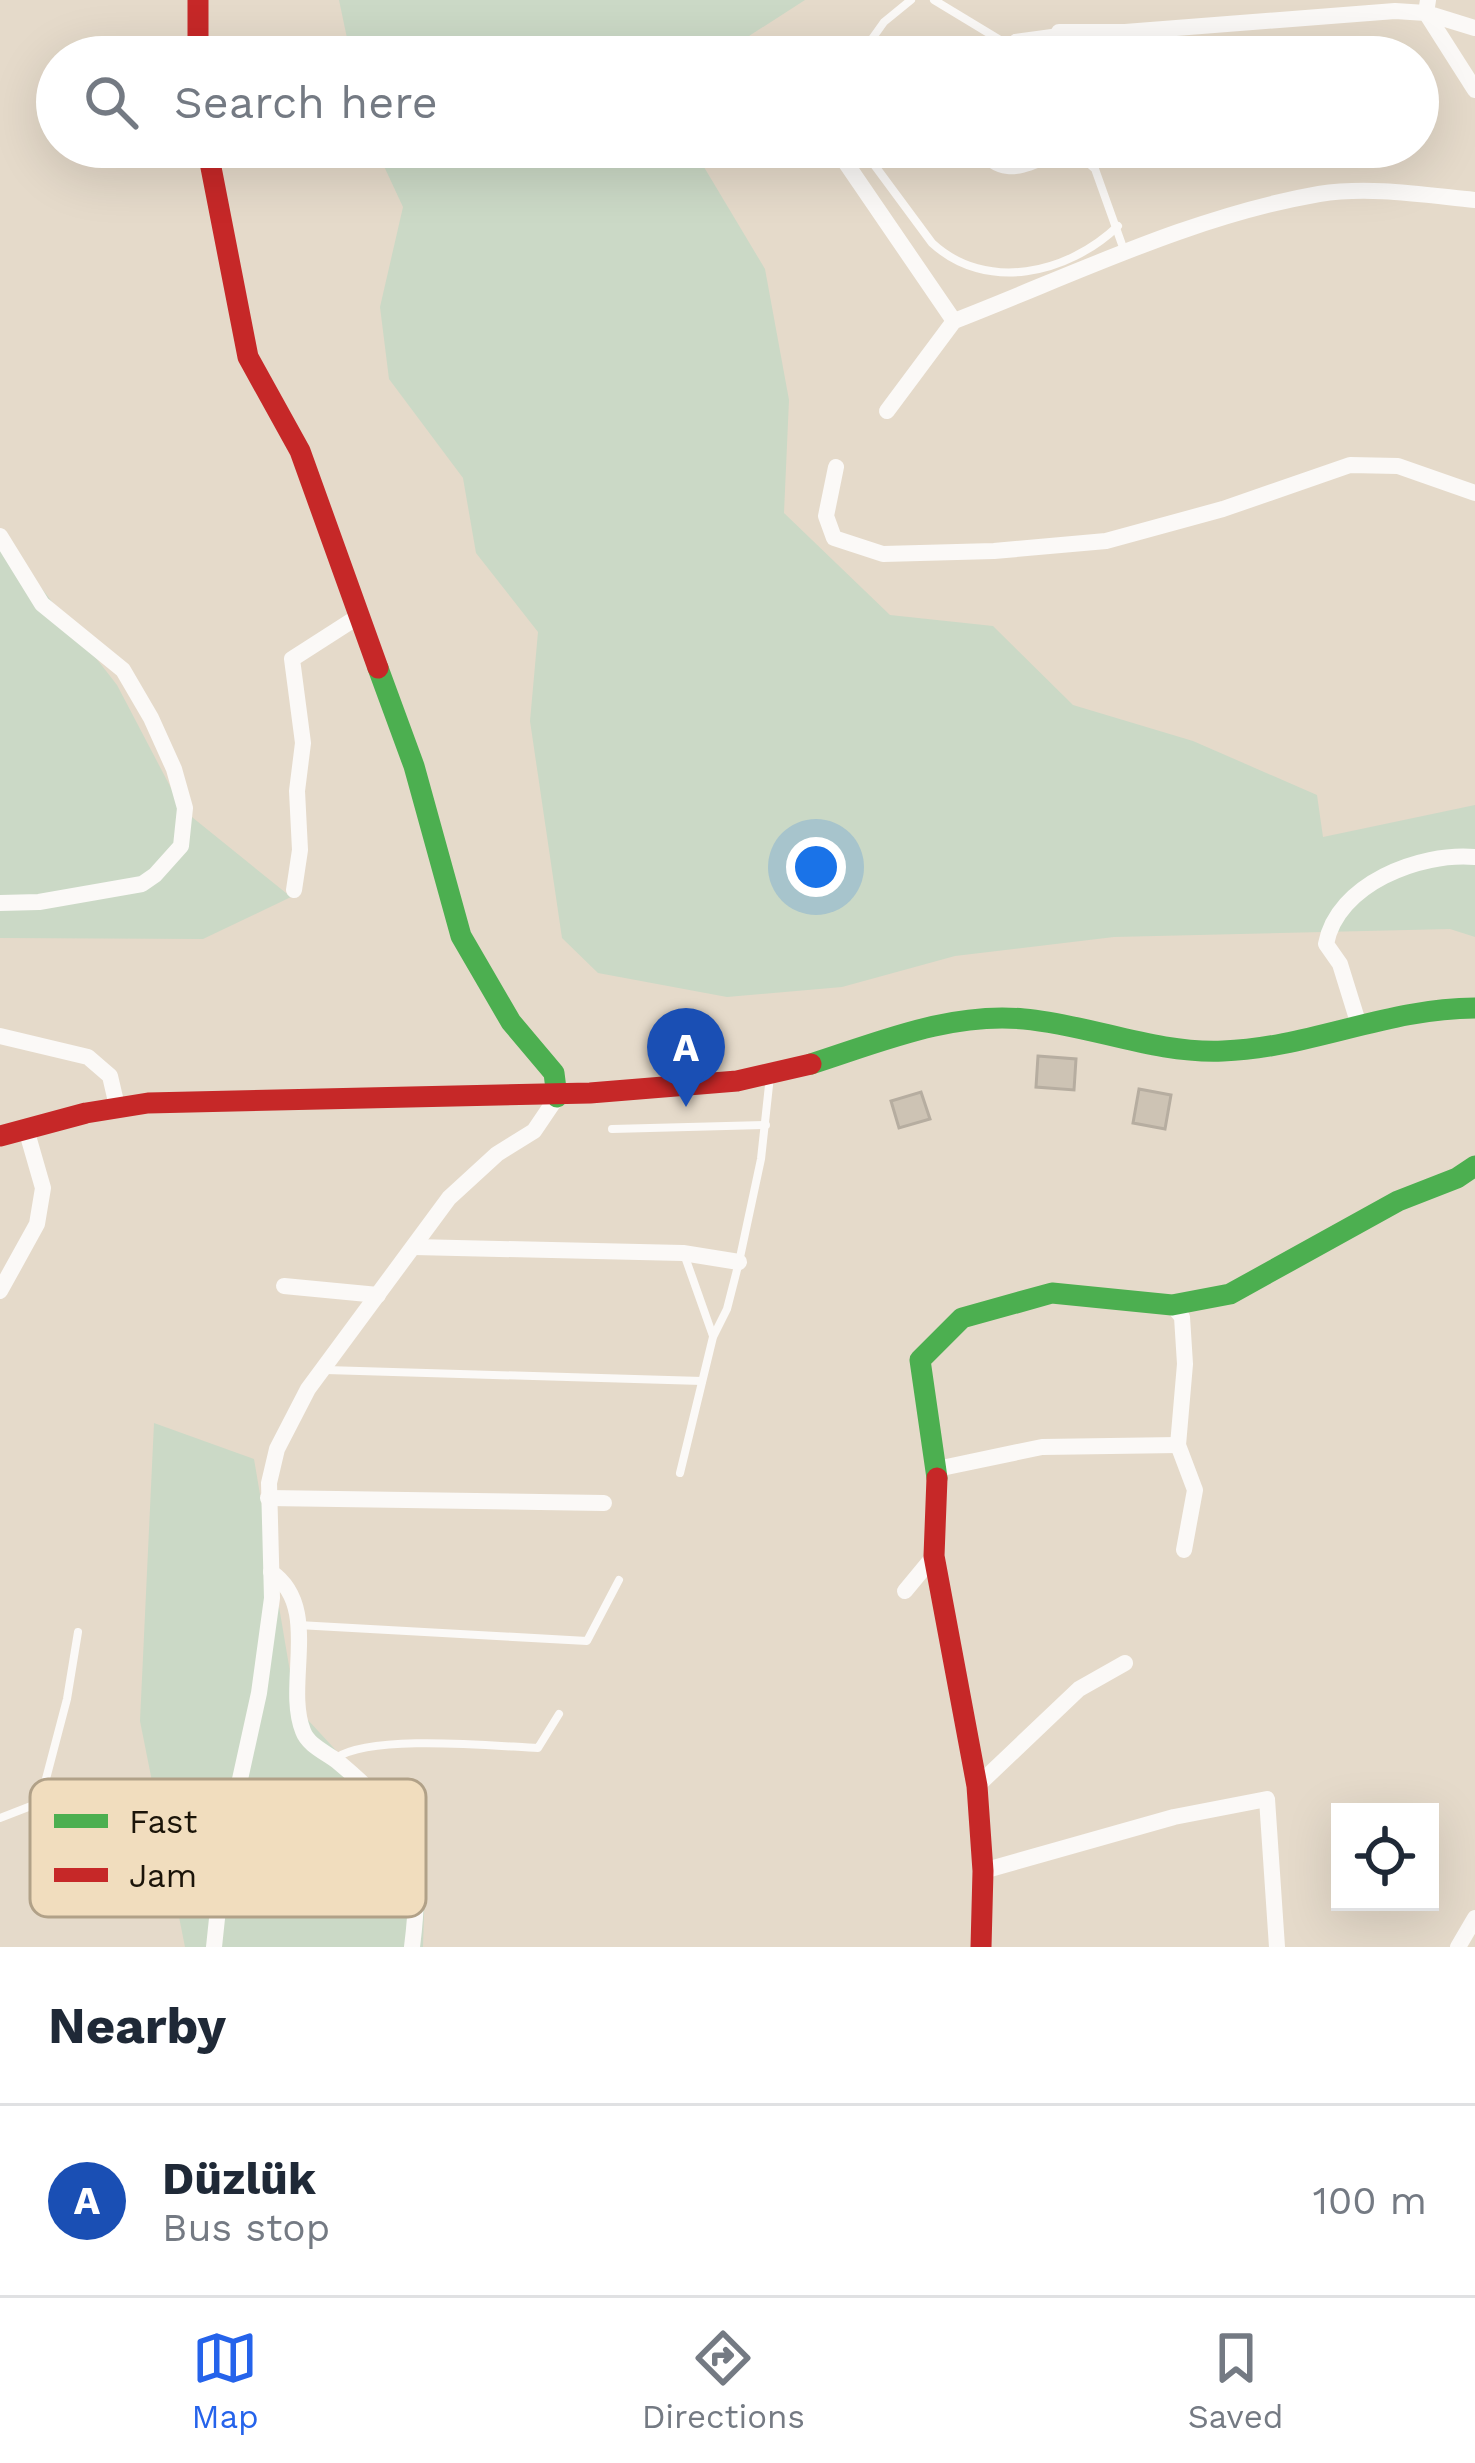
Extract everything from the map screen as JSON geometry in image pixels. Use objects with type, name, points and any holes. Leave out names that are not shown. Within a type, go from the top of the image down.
[{"type":"street","points":[[1059,32],[1125,32],[1427,7],[1475,28]]},
{"type":"street","points":[[1427,7],[1475,90]]},
{"type":"street","points":[[211,168],[248,357],[300,451],[414,766],[461,937],[512,1022],[554,1073],[556,1096],[533,1131],[497,1154],[449,1198],[323,1370],[277,1449],[268,1498],[272,1598],[259,1693],[240,1779]]},
{"type":"street","points":[[850,168],[954,320]]},
{"type":"street","points":[[887,411],[954,320],[1192,226],[1320,194],[1368,190],[1475,200]]},
{"type":"street","points":[[836,467],[826,516],[834,538],[883,554],[1106,541],[1223,509],[1350,465],[1398,466],[1475,494]]},
{"type":"street","points":[[0,536],[42,604],[123,670],[151,718],[185,808],[181,846],[142,884],[39,902],[0,903]]},
{"type":"street","points":[[294,890],[300,850],[297,791],[302,743],[292,659],[359,616]]},
{"type":"street","points":[[1358,1022],[1340,964],[1326,944],[1330,923],[1353,897],[1409,865],[1457,855],[1475,857]]},
{"type":"street","points":[[0,1136],[117,1106],[556,1096],[713,1084],[771,1074],[931,1025],[968,1019],[1033,1019],[1199,1052],[1255,1047],[1426,1010],[1475,1008]]},
{"type":"street","points":[[0,1036],[88,1057],[110,1076],[117,1106]]},
{"type":"street","points":[[0,1291],[37,1224],[43,1188],[26,1129]]},
{"type":"street","points":[[982,1947],[977,1786],[934,1556],[937,1468],[920,1360],[962,1318],[1052,1293],[1172,1305],[1230,1294],[1398,1201],[1475,1166]]},
{"type":"street","points":[[414,1246],[683,1253],[739,1262]]},
{"type":"street","points":[[284,1286],[379,1295]]},
{"type":"street","points":[[1172,1305],[1182,1317],[1178,1445],[1195,1490],[1184,1550]]},
{"type":"street","points":[[937,1468],[1042,1447],[1178,1445]]},
{"type":"street","points":[[268,1498],[604,1502]]},
{"type":"street","points":[[905,1591],[934,1556]]},
{"type":"street","points":[[271,1572],[292,1594],[298,1624],[302,1728],[311,1743],[354,1779]]},
{"type":"street","points":[[977,1786],[1079,1689],[1125,1663]]},
{"type":"street","points":[[983,1871],[1174,1816],[1267,1799],[1277,1947]]},
{"type":"street","points":[[214,1947],[217,1917]]},
{"type":"street","points":[[412,1947],[415,1917]]},
{"type":"street","points":[[1458,1947],[1475,1918]]},
{"type":"lane","points":[[874,36],[911,0]]},
{"type":"lane","points":[[934,0],[1001,36]]},
{"type":"lane","points":[[1037,36],[1059,32]]},
{"type":"lane","points":[[877,168],[932,243],[975,269],[1010,273],[1048,266],[1082,254],[1118,226]]},
{"type":"lane","points":[[1094,168],[1125,255]]},
{"type":"lane","points":[[680,1473],[713,1337],[727,1309],[739,1262],[766,1125],[771,1074]]},
{"type":"lane","points":[[612,1129],[766,1125]]},
{"type":"lane","points":[[683,1253],[713,1337]]},
{"type":"lane","points":[[323,1370],[702,1381]]},
{"type":"lane","points":[[298,1624],[587,1641],[619,1580]]},
{"type":"lane","points":[[46,1779],[78,1632]]},
{"type":"lane","points":[[334,1759],[360,1748],[452,1744],[538,1748],[559,1714]]},
{"type":"lane","points":[[0,1818],[30,1806]]},
{"type":"green space","points":[[339,0],[805,0],[749,36],[347,36]]},
{"type":"green space","points":[[385,168],[705,168],[765,269],[789,400],[784,513],[890,615],[993,626],[1073,705],[1193,741],[1317,795],[1323,837],[1475,805],[1475,937],[1450,929],[1114,937],[955,956],[842,987],[727,997],[598,973],[562,938],[530,721],[538,632],[476,553],[463,478],[389,379],[380,307],[403,207]]},
{"type":"green space","points":[[0,535],[117,685],[182,809],[291,897],[203,939],[0,938]]},
{"type":"green space","points":[[154,1423],[254,1459],[296,1707],[362,1779],[152,1779],[140,1721]]},
{"type":"green space","points":[[179,1917],[424,1917],[423,1947],[185,1947]]},
{"type":"building","points":[[1038,1056],[1076,1059],[1074,1090],[1036,1087]]},
{"type":"building","points":[[1139,1089],[1171,1095],[1165,1129],[1133,1123]]},
{"type":"building","points":[[921,1092],[930,1119],[899,1128],[891,1101]]},
{"type":"traffic: fast","points":[[378,668],[414,766],[461,936],[511,1022],[554,1073],[557,1097]]},
{"type":"traffic: fast","points":[[811,1064],[916,1031],[969,1020],[1024,1019],[1148,1044],[1223,1051],[1286,1043],[1411,1014],[1475,1008]]},
{"type":"traffic: fast","points":[[937,1478],[920,1360],[962,1318],[1052,1293],[1172,1305],[1230,1294],[1398,1201],[1475,1166]]},
{"type":"traffic: jam","points":[[198,0],[198,36]]},
{"type":"traffic: jam","points":[[211,168],[248,357],[300,451],[378,668]]},
{"type":"traffic: jam","points":[[0,1136],[86,1113],[148,1103],[590,1093],[737,1081],[811,1064]]},
{"type":"traffic: jam","points":[[937,1478],[934,1556],[977,1786],[983,1871],[981,1947]]},
{"type":"place","name":"Düzlük","points":[[686,1107]]}]
